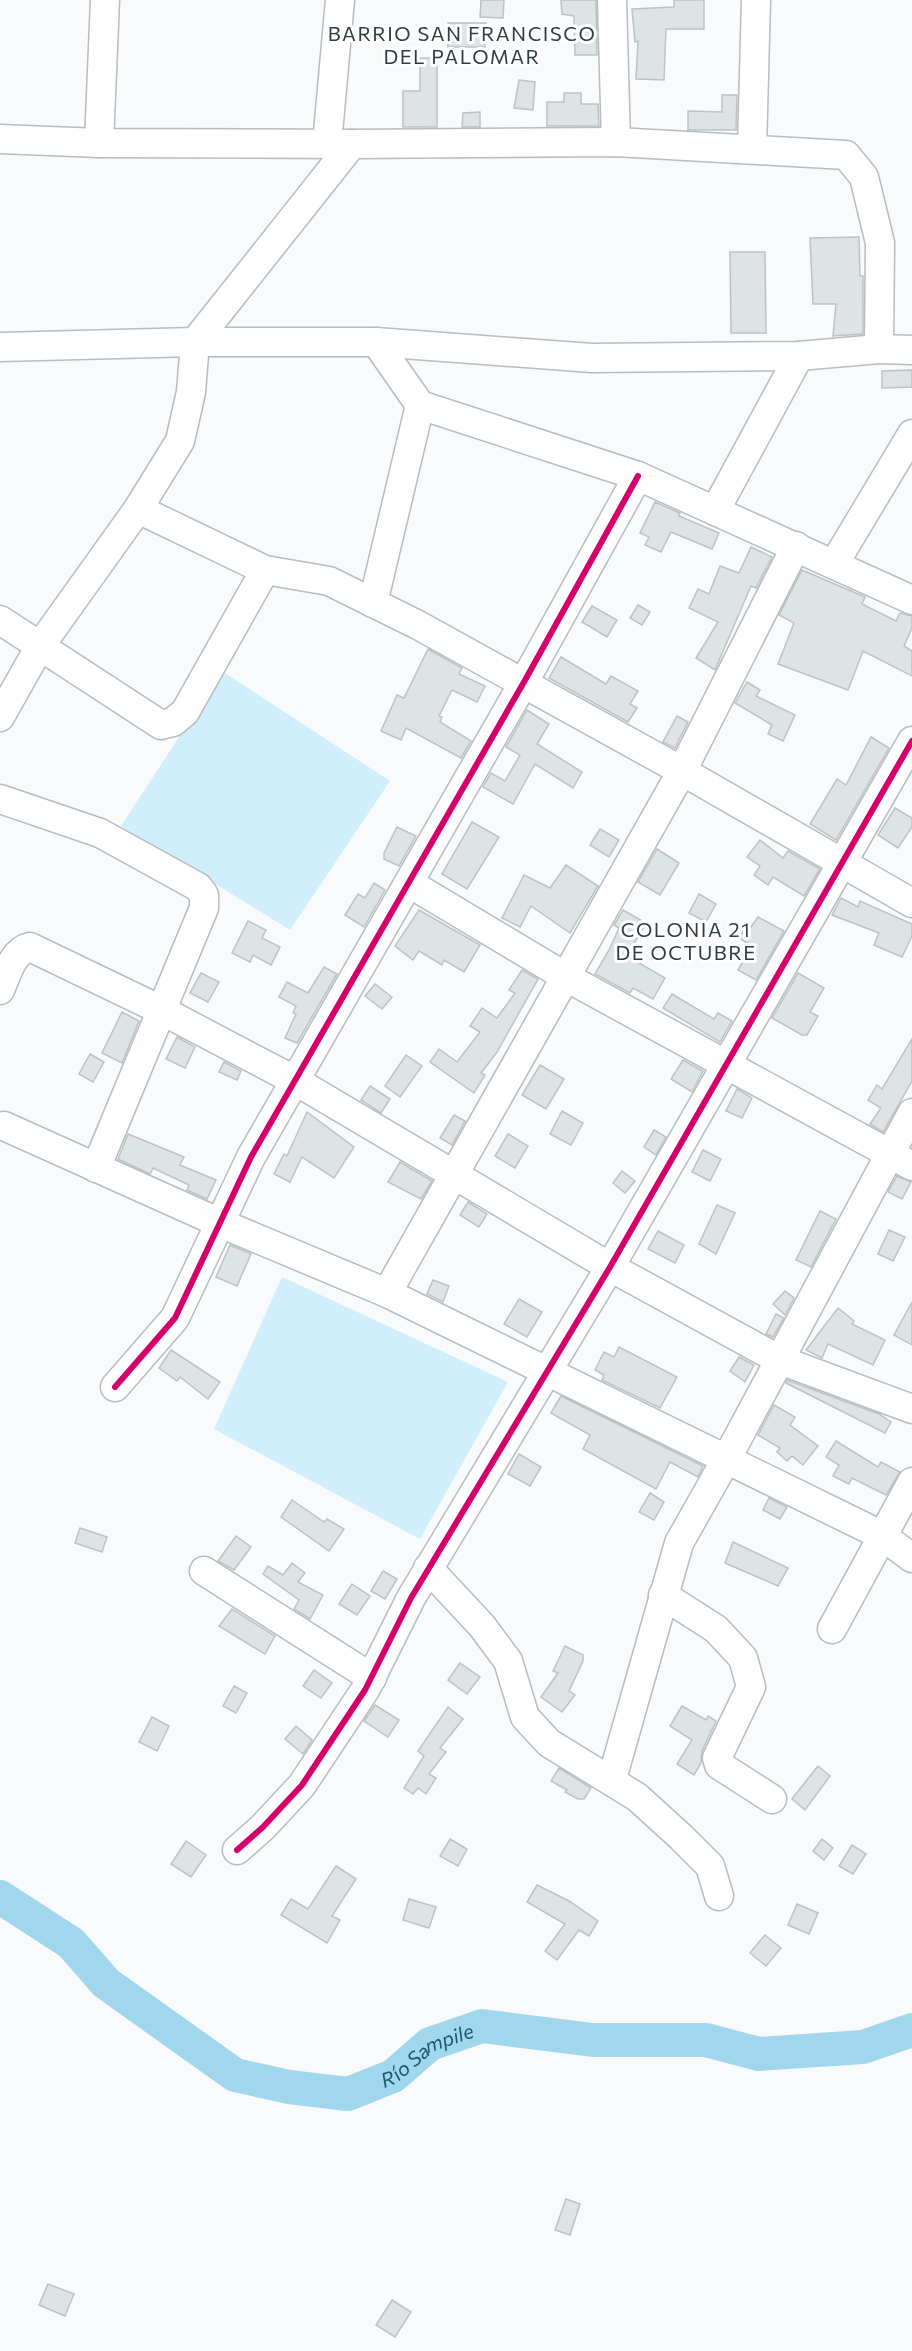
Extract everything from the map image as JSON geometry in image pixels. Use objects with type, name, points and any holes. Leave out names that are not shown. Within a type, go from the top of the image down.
[{"type":"street","points":[[99,143],[105,0]]},
{"type":"street","points":[[0,717],[40,646],[138,509],[180,441],[191,392],[195,342],[340,144],[340,0]]},
{"type":"street","points":[[612,0],[616,142]]},
{"type":"street","points":[[752,149],[756,0]]},
{"type":"street","points":[[0,139],[99,143],[616,142],[846,155],[864,177],[880,243],[879,349]]},
{"type":"street","points":[[0,347],[195,342],[376,342],[592,358],[799,356],[879,349],[912,350]]},
{"type":"street","points":[[376,342],[420,405],[638,476],[912,600]]},
{"type":"street","points":[[715,511],[799,356]]},
{"type":"street","points":[[373,603],[420,405]]},
{"type":"street","points":[[834,564],[912,434]]},
{"type":"street","points":[[115,1387],[175,1318],[251,1157],[524,682],[638,476]]},
{"type":"street","points":[[138,509],[265,570],[329,581],[373,603],[524,682],[912,903]]},
{"type":"street","points":[[387,1293],[682,771],[796,546]]},
{"type":"street","points":[[0,620],[161,724],[173,722],[185,712],[265,570]]},
{"type":"street","points":[[237,1850],[263,1827],[302,1785],[372,1678],[428,1568],[610,1267],[912,741]]},
{"type":"street","points":[[0,799],[99,833],[198,887],[204,895],[204,908],[96,1168]]},
{"type":"street","points":[[409,883],[566,977],[901,1160]]},
{"type":"street","points":[[0,990],[15,958],[22,949],[30,947],[161,1010],[294,1080],[610,1267],[780,1360],[912,1409]]},
{"type":"street","points":[[612,1779],[679,1543],[780,1360],[901,1160],[912,1113]]},
{"type":"street","points":[[4,1126],[387,1293],[881,1535],[912,1558]]},
{"type":"street","points":[[832,1629],[881,1535],[912,1482]]},
{"type":"street","points":[[428,1568],[482,1626],[508,1661],[525,1717],[549,1743],[612,1779],[637,1797],[710,1866],[719,1896]]},
{"type":"street","points":[[204,1571],[372,1678]]},
{"type":"street","points":[[663,1595],[716,1629],[743,1658],[751,1687],[717,1758],[719,1765],[772,1799]]},
{"type":"shaded area","points":[[222,671],[390,781],[290,930],[121,826]]},
{"type":"shaded area","points":[[282,1277],[508,1382],[420,1539],[214,1429]]},
{"type":"building","points":[[481,0],[504,0],[503,18],[480,17]]},
{"type":"building","points":[[561,0],[596,0],[597,55],[575,55],[574,16],[562,14]]},
{"type":"building","points":[[674,0],[704,0],[704,29],[666,29],[664,80],[636,79],[638,41],[635,42],[632,9],[674,7]]},
{"type":"building","points":[[448,23],[486,23],[485,47],[448,47]]},
{"type":"building","points":[[420,58],[437,58],[437,127],[403,127],[403,91],[420,91]]},
{"type":"building","points":[[519,80],[535,82],[533,110],[514,108]]},
{"type":"building","points":[[564,93],[581,93],[581,104],[598,104],[599,126],[547,126],[547,102],[564,102]]},
{"type":"building","points":[[722,95],[737,95],[736,130],[688,130],[688,111],[722,112]]},
{"type":"building","points":[[480,112],[480,127],[462,127],[463,113]]},
{"type":"building","points":[[859,237],[860,276],[863,276],[863,334],[833,336],[836,304],[813,304],[810,238]]},
{"type":"building","points":[[730,252],[765,252],[766,333],[731,333]]},
{"type":"building","points":[[912,370],[912,387],[882,388],[882,371]]},
{"type":"building","points":[[655,502],[680,513],[679,516],[719,533],[712,549],[671,532],[661,552],[645,545],[649,537],[640,533]]},
{"type":"building","points":[[751,547],[772,557],[756,588],[751,586],[715,670],[696,658],[718,622],[689,608],[698,589],[709,594],[720,566],[739,573]]},
{"type":"building","points":[[802,570],[865,597],[862,604],[896,621],[900,613],[912,616],[912,628],[904,646],[912,651],[912,676],[863,651],[848,690],[778,664],[794,623],[779,615]]},
{"type":"building","points":[[638,605],[650,612],[642,625],[630,618]]},
{"type":"building","points":[[592,606],[617,620],[607,637],[582,622]]},
{"type":"building","points":[[428,649],[462,668],[459,674],[485,686],[477,702],[452,690],[439,716],[442,717],[440,722],[471,741],[461,758],[406,728],[401,740],[381,731],[397,695],[404,698]]},
{"type":"building","points":[[561,657],[606,684],[611,676],[638,691],[630,704],[637,708],[628,722],[549,678]]},
{"type":"building","points":[[747,682],[760,690],[756,696],[795,715],[783,741],[768,734],[772,725],[735,703]]},
{"type":"building","points":[[527,710],[549,724],[537,744],[582,772],[573,788],[535,764],[513,804],[483,787],[491,773],[505,781],[520,755],[506,747]]},
{"type":"building","points":[[677,716],[688,722],[675,748],[663,742]]},
{"type":"building","points":[[871,737],[889,748],[836,840],[810,824],[837,779],[846,785]]},
{"type":"building","points":[[895,808],[912,818],[912,827],[898,848],[878,835]]},
{"type":"building","points":[[472,822],[499,837],[467,889],[442,874]]},
{"type":"building","points":[[397,827],[416,836],[399,866],[384,859],[384,853]]},
{"type":"building","points":[[600,829],[619,840],[609,857],[590,845]]},
{"type":"building","points":[[760,840],[783,858],[788,851],[820,869],[804,896],[773,877],[768,885],[754,875],[760,866],[747,857]]},
{"type":"building","points":[[657,849],[679,863],[660,895],[638,882]]},
{"type":"building","points":[[566,865],[598,886],[570,933],[531,906],[520,927],[502,918],[524,875],[550,888]]},
{"type":"building","points":[[374,883],[385,890],[364,927],[345,915],[358,894],[365,898]]},
{"type":"building","points":[[699,894],[716,904],[706,922],[689,913]]},
{"type":"building","points":[[841,898],[858,907],[860,901],[912,924],[912,936],[902,957],[874,945],[879,933],[832,915]]},
{"type":"building","points":[[419,910],[480,945],[464,972],[444,960],[442,965],[419,951],[413,960],[395,946]]},
{"type":"building","points":[[623,910],[646,923],[627,956],[665,978],[653,999],[633,988],[630,993],[595,974],[619,928],[614,925]]},
{"type":"building","points":[[758,917],[784,931],[756,980],[738,970],[752,946],[739,938],[747,925],[751,927]]},
{"type":"building","points":[[248,921],[266,930],[262,938],[280,947],[271,965],[253,955],[250,962],[232,953]]},
{"type":"building","points":[[324,967],[337,974],[297,1043],[285,1038],[296,1014],[293,1013],[296,1006],[279,997],[287,982],[308,993]]},
{"type":"building","points":[[522,970],[538,979],[497,1052],[481,1073],[485,1075],[474,1093],[430,1062],[439,1049],[457,1062],[480,1032],[470,1026],[482,1008],[497,1018],[515,993],[509,990]]},
{"type":"building","points":[[201,973],[219,982],[208,1002],[190,993]]},
{"type":"building","points":[[798,973],[824,988],[810,1012],[818,1016],[807,1035],[802,1035],[772,1018]]},
{"type":"building","points":[[375,984],[392,997],[382,1009],[365,996]]},
{"type":"building","points":[[672,994],[714,1019],[718,1013],[732,1021],[720,1042],[663,1008]]},
{"type":"building","points":[[122,1012],[139,1021],[122,1063],[102,1053]]},
{"type":"building","points":[[177,1037],[195,1047],[185,1068],[166,1059]]},
{"type":"building","points":[[912,1039],[912,1081],[883,1132],[870,1124],[881,1108],[868,1100],[877,1085],[882,1089]]},
{"type":"building","points":[[90,1054],[104,1062],[93,1082],[79,1074]]},
{"type":"building","points":[[406,1055],[422,1066],[400,1097],[385,1086]]},
{"type":"building","points":[[683,1060],[703,1071],[692,1092],[671,1079]]},
{"type":"building","points":[[224,1062],[241,1071],[237,1080],[219,1072]]},
{"type":"building","points":[[540,1065],[564,1079],[546,1109],[522,1095]]},
{"type":"building","points":[[370,1086],[390,1099],[381,1113],[361,1100]]},
{"type":"building","points":[[737,1089],[752,1098],[742,1118],[726,1111]]},
{"type":"building","points":[[562,1111],[583,1123],[571,1145],[550,1134]]},
{"type":"building","points":[[307,1112],[354,1147],[334,1178],[302,1157],[290,1182],[274,1174],[284,1154],[287,1156]]},
{"type":"building","points":[[454,1115],[465,1121],[452,1145],[440,1138]]},
{"type":"building","points":[[654,1130],[666,1137],[656,1155],[644,1147]]},
{"type":"building","points":[[128,1134],[184,1157],[180,1165],[216,1180],[207,1199],[187,1190],[189,1185],[153,1168],[150,1174],[118,1159]]},
{"type":"building","points":[[508,1134],[528,1146],[515,1168],[495,1156]]},
{"type":"building","points":[[703,1150],[721,1159],[710,1181],[692,1172]]},
{"type":"building","points":[[400,1162],[432,1181],[421,1199],[388,1182]]},
{"type":"building","points":[[622,1171],[635,1181],[625,1193],[613,1183]]},
{"type":"building","points":[[897,1176],[911,1182],[902,1199],[888,1192]]},
{"type":"building","points":[[468,1202],[487,1214],[479,1227],[460,1215]]},
{"type":"building","points":[[717,1205],[735,1213],[716,1254],[699,1244]]},
{"type":"building","points":[[820,1211],[836,1219],[811,1267],[796,1260]]},
{"type":"building","points":[[889,1230],[905,1237],[893,1261],[878,1254]]},
{"type":"building","points":[[658,1231],[684,1245],[675,1263],[648,1249]]},
{"type":"building","points":[[230,1245],[251,1254],[237,1286],[216,1277]]},
{"type":"building","points":[[433,1280],[449,1286],[443,1302],[427,1294]]},
{"type":"building","points":[[785,1291],[794,1298],[785,1315],[773,1304]]},
{"type":"building","points":[[519,1299],[542,1312],[527,1337],[504,1324]]},
{"type":"building","points":[[912,1302],[912,1345],[894,1335]]},
{"type":"building","points":[[838,1308],[854,1321],[852,1324],[885,1340],[873,1365],[828,1344],[822,1358],[806,1350]]},
{"type":"building","points":[[776,1314],[784,1318],[773,1337],[766,1334]]},
{"type":"building","points":[[619,1347],[677,1377],[660,1408],[602,1380],[604,1375],[595,1370],[604,1352],[614,1357]]},
{"type":"building","points":[[171,1350],[220,1382],[208,1399],[180,1377],[177,1381],[159,1368]]},
{"type":"building","points":[[739,1357],[754,1365],[745,1382],[730,1371]]},
{"type":"building","points":[[787,1380],[879,1414],[891,1422],[885,1433],[786,1383]]},
{"type":"building","points":[[561,1396],[703,1466],[698,1477],[670,1462],[656,1489],[583,1449],[590,1435],[551,1413]]},
{"type":"building","points":[[774,1405],[795,1417],[790,1425],[818,1446],[803,1465],[792,1456],[787,1461],[777,1452],[780,1448],[758,1435]]},
{"type":"building","points":[[836,1441],[878,1467],[881,1462],[900,1472],[886,1495],[852,1478],[849,1484],[833,1476],[839,1465],[826,1457]]},
{"type":"building","points":[[519,1454],[541,1467],[530,1486],[508,1474]]},
{"type":"building","points":[[650,1493],[664,1502],[654,1520],[639,1512]]},
{"type":"building","points":[[769,1498],[787,1507],[780,1519],[763,1510]]},
{"type":"building","points":[[292,1500],[324,1522],[327,1519],[344,1529],[329,1551],[281,1517]]},
{"type":"building","points":[[80,1528],[107,1537],[102,1552],[75,1543]]},
{"type":"building","points":[[236,1536],[251,1547],[234,1570],[218,1561]]},
{"type":"building","points":[[733,1542],[788,1568],[778,1586],[725,1563]]},
{"type":"building","points":[[292,1563],[305,1573],[298,1582],[323,1595],[310,1619],[294,1609],[299,1600],[263,1574],[268,1566],[283,1575]]},
{"type":"building","points":[[383,1571],[397,1579],[385,1599],[371,1591]]},
{"type":"building","points":[[352,1584],[370,1596],[357,1615],[339,1604]]},
{"type":"building","points":[[232,1609],[275,1636],[265,1654],[219,1626]]},
{"type":"building","points":[[565,1646],[583,1655],[583,1661],[569,1691],[575,1695],[562,1712],[541,1697],[558,1673],[553,1671]]},
{"type":"building","points":[[460,1663],[480,1677],[467,1694],[448,1680]]},
{"type":"building","points":[[314,1670],[332,1683],[321,1698],[303,1686]]},
{"type":"building","points":[[234,1686],[247,1693],[236,1713],[223,1706]]},
{"type":"building","points":[[375,1705],[399,1720],[388,1737],[364,1721]]},
{"type":"building","points":[[682,1706],[706,1720],[708,1716],[716,1721],[702,1751],[701,1763],[694,1775],[677,1764],[692,1740],[670,1726]]},
{"type":"building","points":[[448,1707],[463,1719],[440,1748],[446,1752],[429,1774],[436,1778],[426,1794],[418,1788],[413,1794],[404,1788],[424,1756],[418,1751]]},
{"type":"building","points":[[152,1717],[169,1726],[157,1751],[139,1742]]},
{"type":"building","points":[[296,1726],[312,1740],[303,1754],[285,1739]]},
{"type":"building","points":[[818,1766],[830,1776],[805,1810],[792,1799]]},
{"type":"building","points":[[559,1768],[591,1788],[584,1799],[578,1799],[565,1792],[567,1790],[551,1781]]},
{"type":"building","points":[[450,1839],[467,1849],[458,1866],[440,1856]]},
{"type":"building","points":[[822,1839],[833,1848],[824,1860],[813,1851]]},
{"type":"building","points":[[186,1841],[206,1855],[191,1877],[171,1864]]},
{"type":"building","points":[[852,1845],[866,1854],[853,1874],[839,1866]]},
{"type":"building","points":[[336,1866],[356,1879],[332,1916],[340,1920],[327,1943],[281,1915],[291,1899],[308,1909]]},
{"type":"building","points":[[537,1885],[569,1901],[598,1921],[589,1936],[579,1930],[557,1960],[545,1951],[565,1924],[527,1902]]},
{"type":"building","points":[[409,1899],[436,1907],[429,1928],[403,1920]]},
{"type":"building","points":[[797,1904],[818,1913],[809,1934],[788,1925]]},
{"type":"building","points":[[765,1935],[781,1948],[766,1966],[750,1953]]},
{"type":"building","points":[[566,2199],[580,2204],[570,2235],[555,2230]]},
{"type":"building","points":[[48,2284],[74,2294],[65,2316],[39,2305]]},
{"type":"building","points":[[392,2300],[411,2312],[395,2337],[376,2325]]},
{"type":"waterway","name":"Río Sampile","points":[[0,1897],[71,1943],[106,1983],[235,2075],[289,2087],[348,2094],[393,2076],[430,2044],[482,2026],[593,2040],[706,2040],[759,2054],[863,2047],[912,2030]]},
{"type":"cycle path","points":[[115,1387],[175,1318],[251,1157],[524,682],[638,476]]},
{"type":"cycle path","points":[[237,1850],[263,1827],[302,1785],[365,1690],[411,1598],[610,1267],[912,741]]},
{"type":"district","name":"BARRIO SAN FRANCISCO DEL PALOMAR","points":[[462,44]]},
{"type":"district","name":"COLONIA 21 DE OCTUBRE","points":[[686,940]]}]
